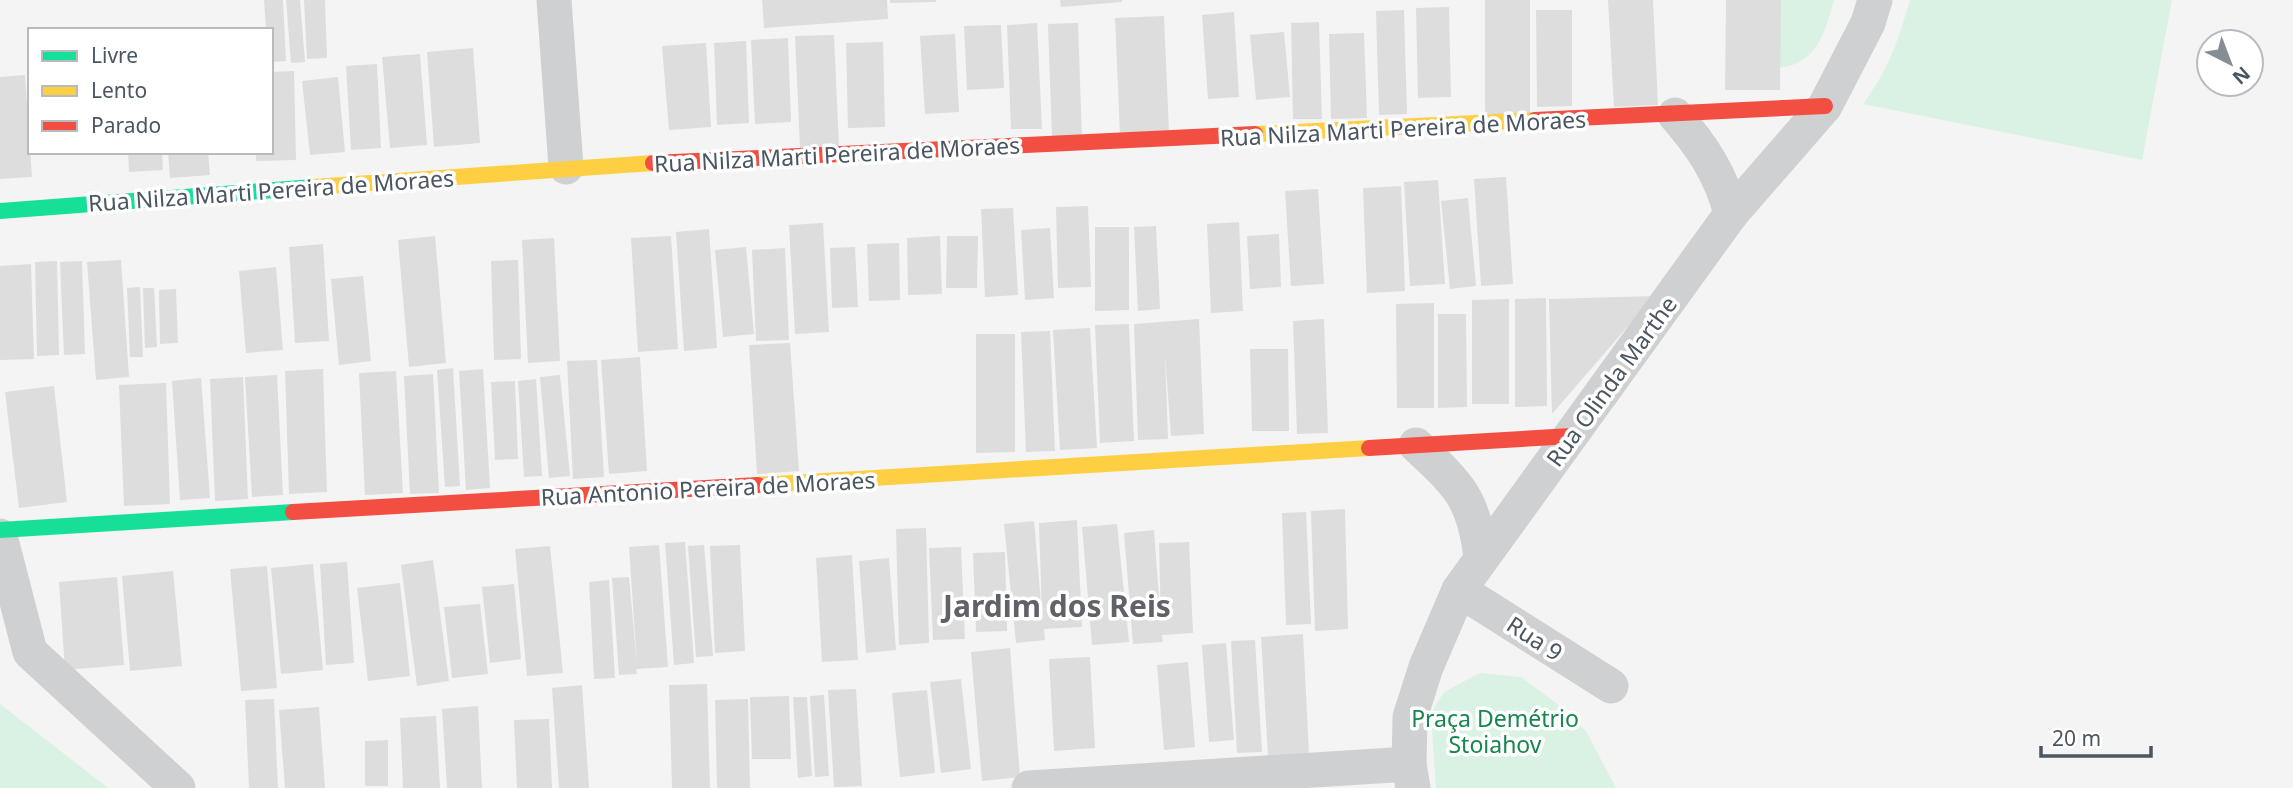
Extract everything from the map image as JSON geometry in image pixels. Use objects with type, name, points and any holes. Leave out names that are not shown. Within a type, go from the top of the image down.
[{"type":"street","points":[[554,0],[566,167]]},
{"type":"street","name":"Rua Olinda Marthe","points":[[1411,776],[1410,718],[1426,667],[1460,590],[1481,557],[1731,214],[1825,106],[1868,23],[1875,0]]},
{"type":"street","name":"Rua Nilza Marti Pereira de Moraes","points":[[0,211],[566,167],[1825,106]]},
{"type":"street","points":[[1675,115],[1713,165],[1724,185],[1731,214]]},
{"type":"street","name":"Rua Antonio Pereira de Moraes","points":[[0,530],[1571,436]]},
{"type":"street","points":[[1416,445],[1448,475],[1471,504],[1481,557]]},
{"type":"street","points":[[0,537],[30,652],[178,788]]},
{"type":"street","name":"Rua 9","points":[[1460,590],[1611,686]]},
{"type":"street","points":[[1029,788],[1411,776]]},
{"type":"green space","points":[[1777,0],[1834,0],[1823,35],[1810,54],[1791,66],[1778,68]]},
{"type":"green space","points":[[1910,0],[2172,0],[2142,160],[1863,104],[1880,79],[1892,54]]},
{"type":"green space","name":"Praça Demétrio Stoiahov","points":[[1480,673],[1521,677],[1556,703],[1586,731],[1616,788],[1436,788],[1431,713],[1444,692]]},
{"type":"green space","points":[[0,704],[108,788],[0,788]]},
{"type":"building","points":[[264,0],[283,0],[286,61],[273,62],[273,28],[266,28]]},
{"type":"building","points":[[286,0],[300,0],[305,62],[291,63]]},
{"type":"building","points":[[304,0],[325,0],[327,58],[307,59]]},
{"type":"building","points":[[762,0],[887,0],[888,19],[764,28]]},
{"type":"building","points":[[890,0],[936,0],[936,2],[890,3]]},
{"type":"building","points":[[1060,0],[1122,0],[1122,2],[1061,7]]},
{"type":"building","points":[[1485,0],[1530,0],[1530,116],[1485,116]]},
{"type":"building","points":[[1608,0],[1653,0],[1658,105],[1614,107]]},
{"type":"building","points":[[1726,0],[1781,0],[1780,90],[1725,90]]},
{"type":"building","points":[[1449,7],[1451,97],[1418,98],[1416,8]]},
{"type":"building","points":[[1404,10],[1407,114],[1379,115],[1376,11]]},
{"type":"building","points":[[1536,10],[1572,10],[1572,106],[1537,107]]},
{"type":"building","points":[[1234,12],[1239,97],[1208,99],[1202,15]]},
{"type":"building","points":[[1164,16],[1169,133],[1120,135],[1115,18]]},
{"type":"building","points":[[1319,22],[1322,119],[1293,119],[1291,23]]},
{"type":"building","points":[[1037,23],[1042,129],[1011,129],[1007,25]]},
{"type":"building","points":[[1078,23],[1082,138],[1052,139],[1048,24]]},
{"type":"building","points":[[1001,25],[1004,88],[967,90],[964,26]]},
{"type":"building","points":[[1284,32],[1290,97],[1256,100],[1250,35]]},
{"type":"building","points":[[1364,33],[1367,118],[1331,119],[1329,34]]},
{"type":"building","points":[[955,34],[959,112],[925,114],[920,36]]},
{"type":"building","points":[[834,35],[839,146],[800,148],[795,36]]},
{"type":"building","points":[[788,38],[791,122],[755,124],[751,40]]},
{"type":"building","points":[[746,41],[749,123],[717,125],[714,43]]},
{"type":"building","points":[[883,42],[885,127],[848,128],[846,43]]},
{"type":"building","points":[[706,43],[711,127],[669,130],[662,46]]},
{"type":"building","points":[[473,48],[480,143],[434,147],[427,52]]},
{"type":"building","points":[[420,54],[427,145],[390,148],[382,57]]},
{"type":"building","points":[[377,64],[381,148],[351,150],[346,66]]},
{"type":"building","points":[[294,71],[296,160],[256,161],[256,154],[273,154],[273,72]]},
{"type":"building","points":[[25,75],[28,154],[30,154],[32,177],[0,179],[0,77]]},
{"type":"building","points":[[338,77],[345,152],[310,155],[302,81]]},
{"type":"building","points":[[128,154],[162,154],[163,170],[129,172]]},
{"type":"building","points":[[168,154],[208,154],[210,175],[170,178]]},
{"type":"building","points":[[1506,177],[1513,284],[1481,286],[1474,179]]},
{"type":"building","points":[[1438,180],[1445,284],[1410,286],[1404,182]]},
{"type":"building","points":[[1401,186],[1405,291],[1367,293],[1363,188]]},
{"type":"building","points":[[1318,189],[1324,284],[1291,286],[1285,191]]},
{"type":"building","points":[[1468,198],[1476,286],[1450,289],[1441,201]]},
{"type":"building","points":[[1088,206],[1091,287],[1058,288],[1056,207]]},
{"type":"building","points":[[1013,208],[1018,295],[985,297],[981,209]]},
{"type":"building","points":[[1239,222],[1243,311],[1211,313],[1207,224]]},
{"type":"building","points":[[823,223],[829,332],[795,334],[789,225]]},
{"type":"building","points":[[1156,226],[1160,309],[1138,311],[1134,227]]},
{"type":"building","points":[[1095,227],[1129,227],[1129,310],[1095,311]]},
{"type":"building","points":[[1050,228],[1054,298],[1025,300],[1021,230]]},
{"type":"building","points":[[709,229],[717,348],[684,351],[676,232]]},
{"type":"building","points":[[1279,234],[1281,287],[1250,289],[1247,236]]},
{"type":"building","points":[[435,236],[446,363],[409,367],[398,240]]},
{"type":"building","points":[[671,236],[678,349],[638,352],[631,238]]},
{"type":"building","points":[[940,236],[942,294],[908,295],[907,238]]},
{"type":"building","points":[[947,236],[978,236],[977,288],[946,288]]},
{"type":"building","points":[[554,238],[560,361],[528,363],[522,240]]},
{"type":"building","points":[[899,243],[900,300],[869,301],[867,244]]},
{"type":"building","points":[[323,244],[329,341],[295,343],[289,247]]},
{"type":"building","points":[[746,247],[754,334],[723,337],[715,250]]},
{"type":"building","points":[[855,247],[858,307],[832,308],[830,248]]},
{"type":"building","points":[[785,248],[789,340],[756,341],[752,250]]},
{"type":"building","points":[[121,260],[129,377],[96,380],[87,262]]},
{"type":"building","points":[[518,260],[521,359],[494,360],[491,261]]},
{"type":"building","points":[[57,261],[59,355],[37,356],[35,262]]},
{"type":"building","points":[[82,261],[85,354],[64,355],[60,262]]},
{"type":"building","points":[[31,264],[34,359],[0,360],[0,266]]},
{"type":"building","points":[[276,267],[283,350],[246,353],[239,271]]},
{"type":"building","points":[[363,276],[371,361],[339,365],[331,279]]},
{"type":"building","points":[[140,287],[143,357],[130,357],[127,288]]},
{"type":"building","points":[[143,288],[154,288],[157,347],[145,348]]},
{"type":"building","points":[[176,289],[178,343],[160,344],[159,290]]},
{"type":"building","points":[[1654,296],[1552,414],[1549,299]]},
{"type":"building","points":[[1546,298],[1547,406],[1515,407],[1515,299]]},
{"type":"building","points":[[1509,299],[1509,404],[1472,404],[1472,300]]},
{"type":"building","points":[[1434,303],[1434,408],[1397,408],[1396,304]]},
{"type":"building","points":[[1438,314],[1466,314],[1467,407],[1438,408]]},
{"type":"building","points":[[1199,319],[1204,434],[1171,436],[1165,354],[1168,439],[1138,440],[1134,324]]},
{"type":"building","points":[[1324,319],[1328,433],[1297,434],[1293,321]]},
{"type":"building","points":[[1129,324],[1134,441],[1100,443],[1095,325]]},
{"type":"building","points":[[1090,328],[1097,448],[1060,450],[1053,330]]},
{"type":"building","points":[[1050,331],[1055,451],[1026,452],[1021,332]]},
{"type":"building","points":[[976,334],[1015,334],[1015,452],[976,453]]},
{"type":"building","points":[[790,343],[799,471],[757,474],[749,345]]},
{"type":"building","points":[[1250,349],[1288,349],[1289,431],[1252,431]]},
{"type":"building","points":[[640,357],[647,471],[609,474],[601,360]]},
{"type":"building","points":[[597,360],[604,477],[573,479],[567,361]]},
{"type":"building","points":[[453,368],[460,486],[445,487],[437,370]]},
{"type":"building","points":[[323,369],[327,492],[289,494],[285,371]]},
{"type":"building","points":[[483,369],[490,488],[466,490],[459,371]]},
{"type":"building","points":[[396,371],[403,493],[365,495],[359,373]]},
{"type":"building","points":[[433,374],[439,493],[410,494],[404,376]]},
{"type":"building","points":[[277,375],[283,495],[252,497],[245,377]]},
{"type":"building","points":[[560,375],[570,476],[549,478],[540,377]]},
{"type":"building","points":[[243,377],[248,499],[215,501],[210,379]]},
{"type":"building","points":[[201,378],[210,498],[180,500],[172,381]]},
{"type":"building","points":[[536,379],[542,476],[524,477],[518,381]]},
{"type":"building","points":[[515,381],[518,459],[495,460],[491,382]]},
{"type":"building","points":[[166,383],[170,504],[124,506],[119,385]]},
{"type":"building","points":[[54,386],[67,502],[19,508],[5,392]]},
{"type":"building","points":[[1345,509],[1348,629],[1315,631],[1311,511]]},
{"type":"building","points":[[1306,512],[1311,624],[1286,625],[1282,513]]},
{"type":"building","points":[[1077,520],[1082,627],[1044,629],[1045,640],[1016,643],[1004,524],[1034,521],[1042,615],[1039,523]]},
{"type":"building","points":[[1117,524],[1129,642],[1092,645],[1082,527]]},
{"type":"building","points":[[926,528],[929,643],[899,645],[896,529]]},
{"type":"building","points":[[1154,530],[1161,623],[1159,543],[1189,542],[1193,633],[1162,635],[1163,642],[1133,644],[1124,533]]},
{"type":"building","points":[[685,542],[694,663],[674,665],[665,543]]},
{"type":"building","points":[[659,545],[668,667],[636,669],[637,674],[619,675],[612,578],[629,577],[637,665],[629,547]]},
{"type":"building","points":[[704,545],[713,656],[696,657],[688,546]]},
{"type":"building","points":[[740,545],[745,651],[715,653],[710,546]]},
{"type":"building","points":[[550,546],[563,673],[527,676],[515,549]]},
{"type":"building","points":[[961,547],[965,639],[933,640],[929,548]]},
{"type":"building","points":[[1005,552],[1007,631],[976,632],[973,553]]},
{"type":"building","points":[[852,555],[858,660],[822,662],[816,558]]},
{"type":"building","points":[[889,558],[896,650],[866,653],[859,561]]},
{"type":"building","points":[[433,560],[449,681],[417,686],[401,565]]},
{"type":"building","points":[[347,562],[354,663],[326,665],[320,564]]},
{"type":"building","points":[[313,564],[323,670],[281,674],[271,568]]},
{"type":"building","points":[[267,566],[277,688],[241,691],[230,569]]},
{"type":"building","points":[[173,571],[182,666],[130,671],[122,576]]},
{"type":"building","points":[[117,577],[124,665],[65,670],[59,582]]},
{"type":"building","points":[[609,580],[615,678],[594,679],[589,582]]},
{"type":"building","points":[[400,583],[410,676],[368,681],[357,588]]},
{"type":"building","points":[[514,584],[521,659],[490,663],[482,587]]},
{"type":"building","points":[[480,604],[488,674],[452,678],[444,607]]},
{"type":"building","points":[[1303,634],[1309,754],[1268,756],[1261,637]]},
{"type":"building","points":[[1255,640],[1262,752],[1237,753],[1231,641]]},
{"type":"building","points":[[1226,643],[1234,740],[1209,742],[1202,645]]},
{"type":"building","points":[[1010,648],[1020,777],[982,781],[971,652]]},
{"type":"building","points":[[1090,657],[1095,748],[1054,751],[1049,659]]},
{"type":"building","points":[[1188,662],[1195,747],[1164,750],[1157,665]]},
{"type":"building","points":[[961,679],[971,769],[941,773],[930,682]]},
{"type":"building","points":[[707,684],[710,788],[672,788],[669,685]]},
{"type":"building","points":[[582,685],[589,788],[559,788],[552,688]]},
{"type":"building","points":[[856,689],[862,786],[834,787],[828,690]]},
{"type":"building","points":[[927,690],[935,773],[900,777],[892,693]]},
{"type":"building","points":[[824,695],[829,776],[815,777],[810,696]]},
{"type":"building","points":[[789,696],[791,759],[752,759],[750,697]]},
{"type":"building","points":[[793,697],[807,697],[812,776],[798,778]]},
{"type":"building","points":[[274,699],[278,788],[249,788],[245,700]]},
{"type":"building","points":[[748,699],[750,788],[717,788],[715,700]]},
{"type":"building","points":[[478,706],[482,788],[447,788],[442,709]]},
{"type":"building","points":[[319,707],[325,788],[285,788],[279,710]]},
{"type":"building","points":[[436,716],[440,788],[403,788],[400,718]]},
{"type":"building","points":[[549,719],[552,788],[517,788],[514,720]]},
{"type":"building","points":[[388,740],[388,786],[365,786],[365,741]]},
{"type":"traffic: fast","points":[[0,211],[314,187]]},
{"type":"traffic: fast","points":[[0,530],[293,512]]},
{"type":"traffic: slow","points":[[1255,134],[1535,120]]},
{"type":"traffic: slow","points":[[314,187],[653,163]]},
{"type":"traffic: slow","points":[[758,485],[1369,448]]},
{"type":"traffic: jam","points":[[1535,120],[1825,106]]},
{"type":"traffic: jam","points":[[653,163],[1255,134]]},
{"type":"traffic: jam","points":[[1369,448],[1571,436]]},
{"type":"traffic: jam","points":[[293,512],[758,485]]},
{"type":"district","name":"Jardim dos Reis","points":[[1057,605]]}]
